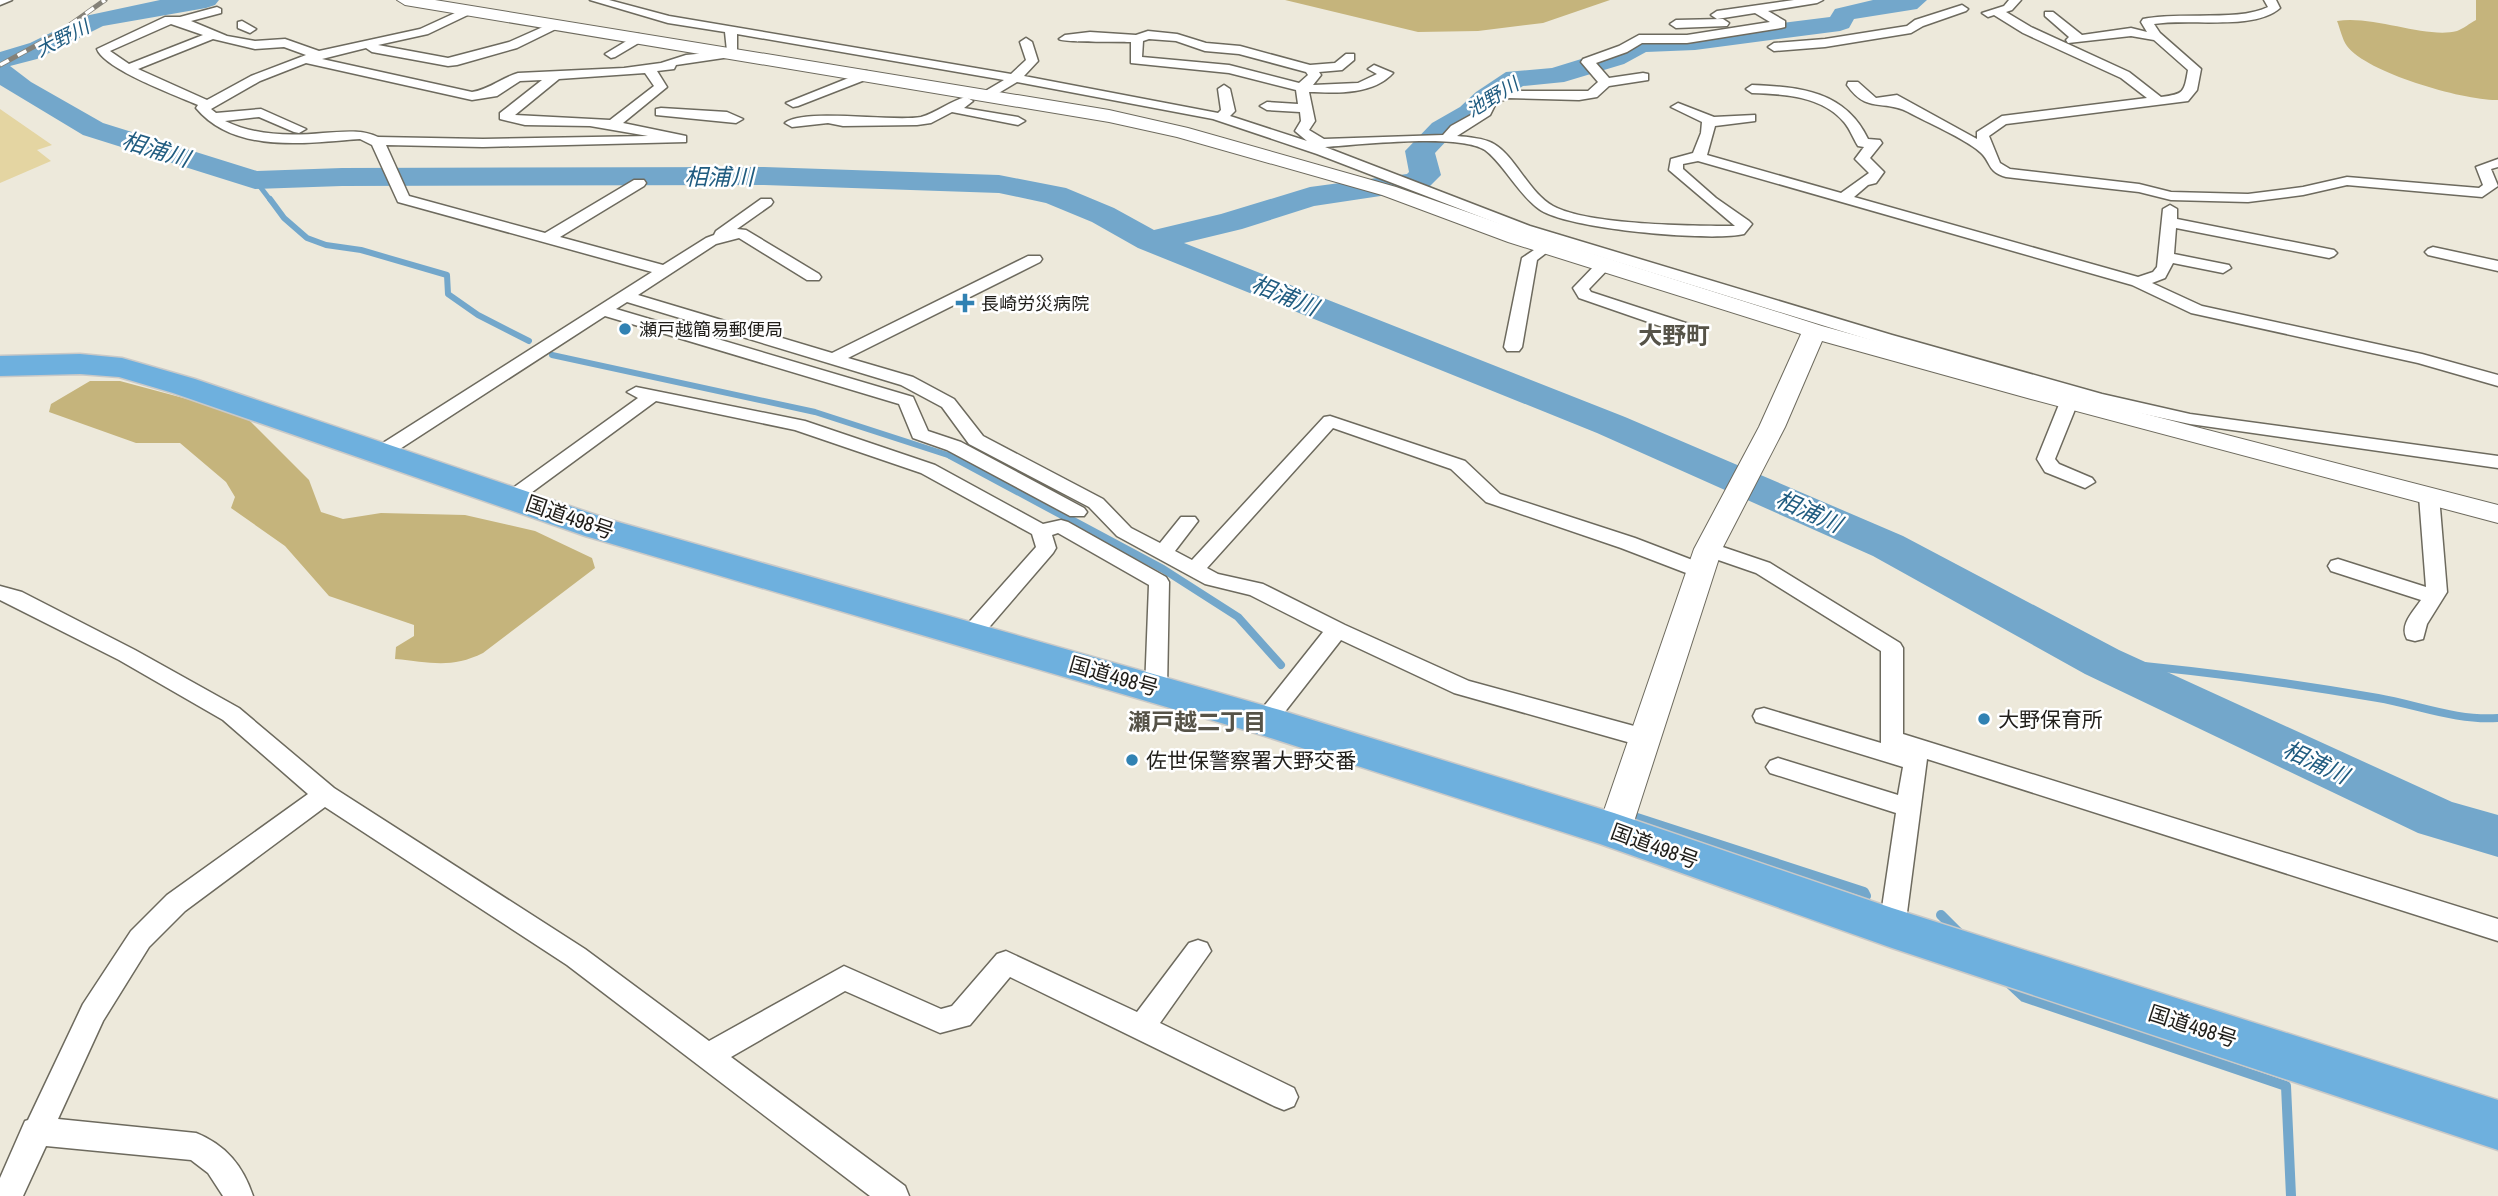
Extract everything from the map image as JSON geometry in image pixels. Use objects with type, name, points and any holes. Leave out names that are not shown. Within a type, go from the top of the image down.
[{"type":"highway","name":"国道498号","points":[[0,366],[80,364],[122,368],[184,386],[598,528],[1265,721],[1614,831],[1892,928],[2498,1125]]},
{"type":"street","points":[[0,2],[6,0]]},
{"type":"street","points":[[405,0],[1142,122],[1356,183],[1415,188],[1525,229],[1886,339],[2099,399],[2190,419],[2498,462]]},
{"type":"street","points":[[596,0],[668,19],[1132,98],[1220,118],[1303,145],[1390,185],[1546,247],[1814,331],[2069,402],[2498,514]]},
{"type":"street","points":[[1717,15],[1817,0]]},
{"type":"street","points":[[2015,0],[2008,8],[1992,13],[2125,75],[2158,101]]},
{"type":"street","points":[[2270,0],[2274,8],[2269,14],[2164,17],[2147,22],[2160,38],[2195,69],[2191,90],[2183,98],[2002,120],[1982,135],[1994,165],[2006,173],[2139,188],[2171,196],[2248,198],[2304,191],[2347,181],[2482,192],[2491,186],[2483,167],[2498,163]]},
{"type":"street","points":[[1605,83],[1601,75],[1587,62],[1623,49],[1639,39],[1687,39],[1781,24],[1757,9]]},
{"type":"street","points":[[1774,47],[1825,43],[1898,32],[1962,9]]},
{"type":"street","points":[[179,21],[217,11]]},
{"type":"street","points":[[209,112],[264,73],[359,46],[428,31],[468,11]]},
{"type":"street","points":[[2049,14],[2075,39],[2131,32],[2160,38]]},
{"type":"street","points":[[556,75],[505,116],[530,126],[545,120],[612,125],[681,139],[483,143],[377,141],[362,135],[262,138],[233,130],[209,112],[127,69],[104,53],[103,49],[169,20],[179,21],[211,36],[247,44],[285,43],[314,58],[472,96],[492,93],[507,81],[518,77],[649,69],[667,66],[677,60],[714,58],[733,53]]},
{"type":"street","points":[[1676,24],[1726,23],[1731,31],[1740,37],[1763,36],[1788,61]]},
{"type":"street","points":[[359,46],[448,62],[513,45],[558,25]]},
{"type":"street","points":[[127,69],[211,36],[246,27]]},
{"type":"street","points":[[731,30],[733,53]]},
{"type":"street","points":[[1065,39],[1090,36],[1136,39],[1148,34],[1177,38],[1205,47],[1240,50],[1310,69],[1338,66],[1350,57]]},
{"type":"street","points":[[611,54],[638,38]]},
{"type":"street","points":[[1136,39],[1135,60],[1229,69],[1302,88],[1348,89],[1379,81],[1387,73],[1374,69]]},
{"type":"street","points":[[792,123],[828,119],[843,122],[926,120],[984,95],[1014,78],[1032,61],[1026,42]]},
{"type":"street","points":[[612,125],[661,88],[649,69]]},
{"type":"street","points":[[1302,88],[1315,75],[1310,69]]},
{"type":"street","points":[[793,103],[866,75]]},
{"type":"street","points":[[1592,94],[1605,83],[1643,77]]},
{"type":"street","points":[[1853,85],[1861,96],[1873,104],[1895,100],[1989,151]]},
{"type":"street","points":[[1302,88],[1308,125],[1301,131],[1322,144]]},
{"type":"street","points":[[1220,118],[1228,111],[1224,89]]},
{"type":"street","points":[[1752,89],[1794,91],[1825,103],[1849,117],[1863,143],[1875,148],[1861,159],[1877,172],[1843,199]]},
{"type":"street","points":[[1437,139],[1485,112],[1491,100],[1506,94],[1592,94],[1610,103]]},
{"type":"street","points":[[642,131],[663,115],[649,97]]},
{"type":"street","points":[[956,105],[958,111],[1018,121]]},
{"type":"street","points":[[1267,106],[1306,108]]},
{"type":"street","points":[[1678,107],[1714,122]]},
{"type":"street","points":[[209,112],[253,112],[299,129]]},
{"type":"street","points":[[660,112],[727,116],[736,119]]},
{"type":"street","points":[[1699,157],[1708,134],[1708,123],[1750,118]]},
{"type":"street","points":[[1273,159],[1303,145],[1458,139],[1489,147],[1543,205],[1572,218],[1714,232],[1738,231],[1744,224],[1676,170],[1676,162],[1684,158],[1699,157],[2138,282],[2197,310],[2422,359],[2498,381]]},
{"type":"street","points":[[377,141],[404,199],[668,271]]},
{"type":"street","points":[[1665,156],[1662,167],[1674,179],[1690,191],[1699,190]]},
{"type":"street","points":[[547,238],[639,183]]},
{"type":"street","points":[[2138,282],[2159,275],[2165,268],[2171,196]]},
{"type":"street","points":[[382,452],[668,271],[766,202]]},
{"type":"street","points":[[2169,222],[2329,253]]},
{"type":"street","points":[[711,241],[741,233],[813,277]]},
{"type":"street","points":[[1513,347],[1530,258],[1546,247]]},
{"type":"street","points":[[2433,252],[2498,266]]},
{"type":"street","points":[[2166,257],[2223,268]]},
{"type":"street","points":[[833,359],[1034,259]]},
{"type":"street","points":[[1604,265],[1581,288],[1585,295],[1686,328]]},
{"type":"street","points":[[626,298],[907,381],[936,394],[948,403],[976,440],[1124,532],[1212,579],[1256,589],[1337,630],[1462,687],[1645,738]]},
{"type":"street","points":[[606,311],[907,401],[920,434],[954,446],[1084,506]]},
{"type":"street","points":[[1614,831],[1709,550],[1772,427],[1814,331]]},
{"type":"street","points":[[513,497],[645,394],[799,425],[928,469],[1159,582],[1156,689]]},
{"type":"street","points":[[2069,402],[2046,459],[2052,468],[2085,482]]},
{"type":"street","points":[[1194,570],[1330,421],[1458,465],[1493,498],[1628,543],[1709,550],[1763,568],[1892,648],[1891,739],[1916,755]]},
{"type":"street","points":[[2415,634],[2416,624],[2437,592],[2430,496]]},
{"type":"street","points":[[971,634],[1046,548],[1051,529],[1084,506]]},
{"type":"street","points":[[1163,553],[1188,521]]},
{"type":"street","points":[[2339,566],[2433,597]]},
{"type":"street","points":[[0,593],[15,597],[127,654],[231,714],[325,795],[576,957],[894,1196]]},
{"type":"street","points":[[1265,721],[1337,630]]},
{"type":"street","points":[[1763,716],[1916,755],[2498,930]]},
{"type":"street","points":[[1892,928],[1916,755]]},
{"type":"street","points":[[1778,767],[1909,808]]},
{"type":"street","points":[[7,1196],[35,1131],[93,1013],[140,939],[176,903],[325,795]]},
{"type":"street","points":[[1141,1028],[1198,951]]},
{"type":"street","points":[[708,1056],[844,978],[940,1021],[960,1016],[1006,962],[1284,1097]]},
{"type":"street","points":[[35,1131],[197,1147],[219,1163],[234,1184],[238,1196]]},
{"type":"shaded area","points":[[1285,0],[1610,0],[1543,23],[1478,31],[1418,32]]},
{"type":"shaded area","points":[[2476,0],[2498,0],[2498,100],[2463,96],[2418,84],[2374,66],[2347,46],[2337,21],[2367,21],[2444,33],[2457,31],[2476,20]]},
{"type":"shaded area","points":[[0,109],[52,145],[37,150],[51,161],[0,183]]},
{"type":"shaded area","points":[[90,381],[120,381],[243,414],[309,480],[321,512],[343,519],[381,513],[465,515],[535,531],[592,558],[595,568],[483,653],[450,663],[395,659],[396,647],[414,636],[414,625],[329,596],[285,546],[231,508],[235,497],[226,482],[180,443],[136,443],[49,412],[51,404]]},
{"type":"waterway","name":"大野川","points":[[0,60],[39,49],[94,21],[206,0]]},
{"type":"waterway","name":"池野川","points":[[1150,241],[1230,222],[1310,197],[1416,182],[1425,175],[1420,151],[1442,129],[1470,113],[1486,98],[1516,78],[1554,76],[1614,58],[1641,44],[1695,42],[1840,23],[1844,14],[1884,5],[1908,4],[1914,0]]},
{"type":"waterway","name":"相浦川","points":[[0,72],[21,88],[93,129],[255,180],[342,177],[764,176],[999,184],[1055,195],[1103,215],[1150,241]]},
{"type":"waterway","points":[[255,180],[271,201]]},
{"type":"waterway","points":[[270,199],[284,218],[307,238],[326,245],[361,250],[447,275],[448,294],[478,315],[529,341]]},
{"type":"waterway","name":"相浦川","points":[[1150,241],[1611,425],[1888,546],[2102,662],[2437,818],[2498,836]]},
{"type":"waterway","points":[[552,355],[815,412],[953,457]]},
{"type":"waterway","points":[[953,457],[1163,569],[1238,617],[1281,665]]},
{"type":"waterway","points":[[2102,662],[2274,682],[2378,698],[2453,715],[2498,718]]},
{"type":"waterway","points":[[1637,818],[1864,892],[1866,896]]},
{"type":"waterway","points":[[1941,915],[1959,933]]},
{"type":"waterway","points":[[2010,984],[2024,997],[2286,1086],[2291,1196]]},
{"type":"railway","points":[[0,65],[57,34],[105,0]]},
{"type":"place","name":"長崎労災病院","points":[[965,303]]},
{"type":"place","name":"瀬戸越簡易郵便局","points":[[625,329]]},
{"type":"place","name":"大野保育所","points":[[1984,719]]},
{"type":"place","name":"佐世保警察署大野交番","points":[[1132,760]]},
{"type":"district","name":"大野町","points":[[1674,335]]},
{"type":"district","name":"瀬戸越二丁目","points":[[1197,721]]}]
